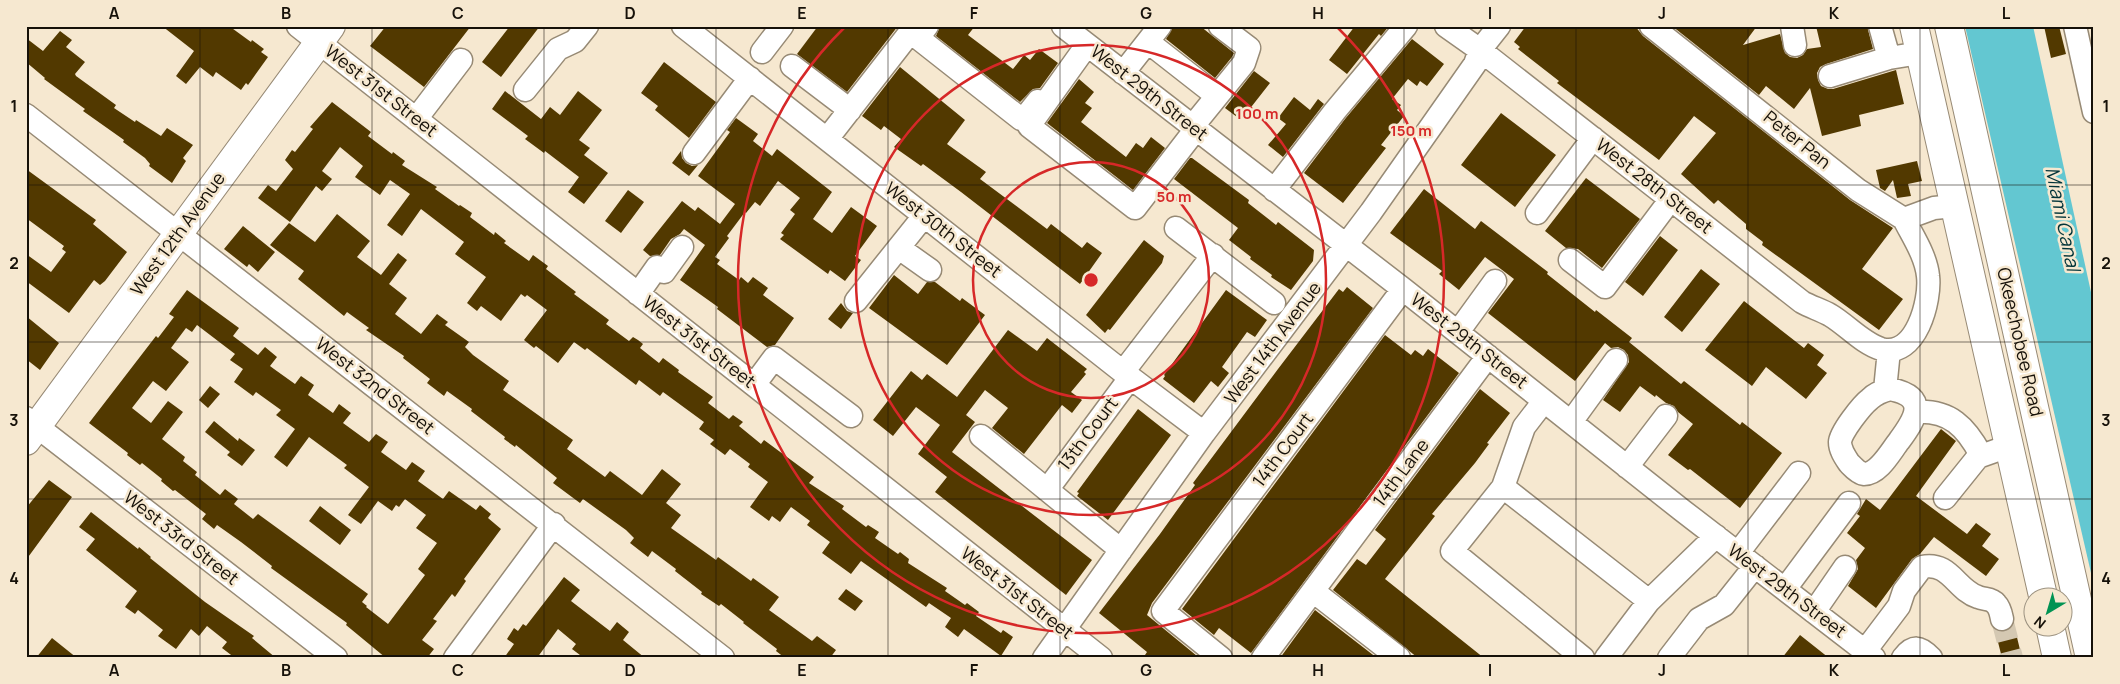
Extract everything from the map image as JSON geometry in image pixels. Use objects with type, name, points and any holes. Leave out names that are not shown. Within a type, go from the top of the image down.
[{"type":"main road","name":"Okeechobee Road","points":[[1914,26],[2041,586]]},
{"type":"main road","name":"Okeechobee Road","points":[[1949,26],[2090,658]]},
{"type":"main road","name":"West 12th Avenue","points":[[30,428],[178,234],[316,32]]},
{"type":"main road","points":[[2052,636],[2057,658]]},
{"type":"street","points":[[526,90],[558,49],[575,41],[587,26]]},
{"type":"street","name":"West 30th Street","points":[[683,26],[1127,375],[1204,433]]},
{"type":"street","points":[[762,52],[782,26]]},
{"type":"street","points":[[827,139],[915,26]]},
{"type":"street","points":[[927,26],[918,38],[1021,119],[1026,116],[1085,44]]},
{"type":"street","name":"West 29th Street","points":[[1063,26],[1404,289],[1746,560],[1870,654]]},
{"type":"street","points":[[1085,44],[1029,126],[1135,208],[1217,96],[1244,63],[1249,48],[1220,26]]},
{"type":"street","points":[[1274,190],[1335,111],[1406,26]]},
{"type":"street","name":"West 28th Street","points":[[1446,26],[1480,50],[1802,302],[1830,315],[1866,341],[1882,349],[1889,350]]},
{"type":"street","name":"West 14th Avenue","points":[[1044,658],[1204,433],[1346,246],[1475,64],[1480,50],[1499,26]]},
{"type":"street","name":"Peter Pan","points":[[1651,26],[1858,190],[1904,219]]},
{"type":"street","points":[[1880,26],[1889,58]]},
{"type":"street","points":[[2075,26],[2094,112]]},
{"type":"street","name":"West 31st Street","points":[[316,32],[416,119],[1100,658]]},
{"type":"street","points":[[1123,73],[1154,34],[1217,96]]},
{"type":"street","points":[[1830,76],[1889,58],[1920,53]]},
{"type":"street","points":[[416,119],[461,60]]},
{"type":"street","points":[[792,66],[850,110]]},
{"type":"street","points":[[694,153],[750,78]]},
{"type":"street","name":"West 32nd Street","points":[[26,115],[554,524],[723,658]]},
{"type":"street","points":[[1537,213],[1593,138]]},
{"type":"street","points":[[1570,260],[1606,287],[1671,199]]},
{"type":"street","points":[[1885,390],[1889,350],[1897,349],[1904,345],[1917,329],[1921,320],[1928,288],[1928,275],[1924,259],[1904,219],[1934,208],[1954,206]]},
{"type":"street","points":[[856,301],[924,216]]},
{"type":"street","points":[[1176,228],[1274,303]]},
{"type":"street","points":[[638,294],[657,267],[664,272],[682,247]]},
{"type":"street","points":[[899,248],[930,270]]},
{"type":"street","name":"13th Court","points":[[1046,490],[1213,256]]},
{"type":"street","points":[[1458,332],[1496,281]]},
{"type":"street","name":"14th Court","points":[[1221,658],[1163,611],[1404,289]]},
{"type":"street","name":"14th Lane","points":[[1263,658],[1488,356]]},
{"type":"street","points":[[754,385],[774,358],[851,416]]},
{"type":"street","points":[[1571,422],[1616,360]]},
{"type":"street","points":[[1885,390],[1899,391],[1908,395],[1914,402],[1916,412],[1913,422],[1881,464],[1870,472],[1859,472],[1846,458],[1841,449],[1840,441],[1843,433],[1869,399],[1885,390]]},
{"type":"street","points":[[1544,401],[1524,427],[1503,487],[1452,552],[1583,658]]},
{"type":"street","points":[[1916,412],[1930,411],[1945,417],[1963,428],[1970,435],[1981,455]]},
{"type":"street","points":[[1627,467],[1666,416]]},
{"type":"street","name":"West 33rd Street","points":[[30,428],[336,658]]},
{"type":"street","points":[[981,436],[1121,550]]},
{"type":"street","points":[[1945,498],[1978,457],[2009,446]]},
{"type":"street","points":[[1669,658],[1699,619],[1724,605],[1746,560],[1799,473]]},
{"type":"street","points":[[1503,487],[1649,602]]},
{"type":"street","points":[[1785,589],[1849,503]]},
{"type":"street","points":[[455,658],[554,524]]},
{"type":"street","points":[[1606,658],[1649,602],[1716,536]]},
{"type":"street","points":[[1870,654],[1899,606],[1904,591],[1922,567],[1930,565],[1941,568],[1978,597],[1987,598],[1996,603],[2002,619]]},
{"type":"street","points":[[1814,612],[1845,567]]},
{"type":"street","points":[[1314,591],[1399,658]]},
{"type":"street","points":[[1903,658],[1908,651],[1914,648],[1920,649],[1931,658]]},
{"type":"water","name":"Miami Canal","points":[[1965,26],[2033,26],[2094,306],[2094,586]]},
{"type":"building","points":[[162,26],[229,26],[264,49],[261,52],[268,57],[248,85],[246,83],[241,90],[216,72],[213,77],[200,67],[186,84],[176,76],[194,51]]},
{"type":"building","points":[[386,26],[471,26],[424,87],[370,46]]},
{"type":"building","points":[[510,26],[540,26],[501,77],[482,62]]},
{"type":"building","points":[[818,26],[898,26],[847,92],[797,54]]},
{"type":"building","points":[[940,26],[975,26],[968,35],[1013,69],[1024,55],[1030,60],[1039,49],[1058,63],[1040,88],[1033,89],[1020,102],[936,36]]},
{"type":"building","points":[[1173,26],[1200,26],[1234,53],[1215,78],[1166,39]]},
{"type":"building","points":[[1355,26],[1389,26],[1381,36],[1379,34],[1347,74],[1329,60]]},
{"type":"building","points":[[1526,26],[1635,26],[1643,36],[1850,200],[1893,228],[1862,269],[1903,299],[1879,330],[1762,245],[1763,242],[1746,229],[1746,224],[1718,200],[1714,204],[1681,174],[1716,133],[1694,116],[1659,160],[1557,83],[1559,81],[1518,49],[1520,47],[1514,42]]},
{"type":"building","points":[[1672,26],[1757,26],[1743,45],[1780,34],[1785,53],[1790,57],[1797,58],[1803,55],[1807,49],[1821,47],[1816,26],[1867,26],[1873,49],[1820,67],[1817,73],[1818,80],[1821,86],[1833,89],[1896,70],[1904,104],[1859,115],[1861,126],[1822,136],[1810,88],[1794,109],[1766,86],[1759,95]]},
{"type":"building","points":[[2044,26],[2059,26],[2066,54],[2051,58]]},
{"type":"building","points":[[60,31],[72,40],[66,47],[85,62],[75,74],[76,76],[116,105],[114,108],[135,122],[136,120],[161,136],[167,128],[193,145],[183,158],[186,161],[172,183],[149,166],[150,164],[145,158],[123,142],[124,140],[83,111],[85,109],[44,79],[26,62],[26,38],[43,51]]},
{"type":"building","points":[[1412,39],[1444,64],[1427,86],[1420,81],[1417,86],[1408,79],[1392,99],[1401,105],[1397,110],[1404,116],[1381,145],[1386,148],[1343,203],[1304,173],[1345,119]]},
{"type":"building","points":[[664,62],[716,102],[689,138],[655,110],[658,106],[641,93]]},
{"type":"building","points":[[900,67],[965,120],[947,144],[986,172],[980,179],[1047,229],[1051,224],[1082,248],[1087,242],[1102,253],[1080,284],[923,164],[921,166],[894,147],[901,139],[884,126],[881,130],[862,116]]},
{"type":"building","points":[[1254,71],[1270,83],[1241,120],[1225,108]]},
{"type":"building","points":[[1079,79],[1094,92],[1085,103],[1092,108],[1081,122],[1126,157],[1136,143],[1143,148],[1151,137],[1165,148],[1133,190],[1047,123]]},
{"type":"building","points":[[505,91],[541,119],[550,107],[560,115],[578,91],[602,110],[579,140],[590,148],[584,155],[608,173],[584,204],[568,192],[579,177],[545,151],[544,153],[525,139],[528,136],[492,109]]},
{"type":"building","points":[[1294,97],[1310,110],[1318,99],[1324,104],[1283,157],[1268,145],[1286,124],[1278,118]]},
{"type":"building","points":[[332,102],[371,132],[368,136],[405,161],[402,165],[437,187],[435,189],[472,213],[470,217],[494,235],[495,232],[506,241],[504,243],[529,261],[533,255],[548,266],[546,269],[576,292],[574,294],[609,320],[606,324],[629,341],[633,337],[638,340],[643,344],[640,348],[659,363],[663,358],[679,370],[678,372],[713,397],[708,403],[729,419],[733,415],[743,422],[739,426],[761,444],[764,440],[814,477],[809,483],[844,506],[842,509],[866,527],[868,525],[879,532],[875,538],[898,554],[900,552],[909,559],[908,563],[947,588],[945,591],[965,605],[967,603],[979,612],[976,616],[1001,633],[1003,630],[1013,637],[1001,656],[964,629],[958,637],[945,627],[951,618],[929,603],[926,607],[861,561],[851,574],[822,553],[830,542],[807,525],[810,521],[791,507],[780,522],[772,516],[769,521],[750,507],[768,482],[748,467],[750,464],[730,449],[725,455],[710,444],[714,440],[699,429],[704,422],[663,392],[660,396],[639,380],[636,385],[587,348],[585,350],[574,342],[558,363],[536,346],[534,348],[524,340],[547,310],[527,295],[525,297],[521,294],[501,321],[481,306],[477,311],[467,303],[486,277],[455,254],[464,242],[421,209],[402,236],[387,225],[410,194],[390,180],[380,195],[355,177],[363,166],[340,147],[322,171],[332,179],[322,191],[316,186],[290,222],[258,198],[268,185],[276,191],[293,169],[285,160],[292,150],[295,152],[313,129],[310,127]]},
{"type":"building","points":[[1501,113],[1556,155],[1515,207],[1461,165]]},
{"type":"building","points":[[736,118],[758,134],[753,141],[772,156],[777,149],[832,192],[813,219],[832,233],[851,207],[877,226],[855,256],[861,260],[845,281],[830,270],[828,274],[780,239],[784,235],[781,233],[795,214],[790,210],[800,198],[778,181],[760,206],[755,202],[745,212],[727,236],[729,238],[715,257],[720,260],[717,264],[739,280],[741,277],[748,283],[753,277],[768,288],[763,295],[794,318],[775,345],[767,347],[717,309],[718,307],[680,280],[705,245],[684,229],[680,234],[671,239],[660,255],[650,256],[643,250],[682,201],[695,211],[698,207],[720,224],[735,204],[698,176],[730,132],[727,130]]},
{"type":"building","points":[[681,151],[682,158],[686,163],[692,166],[698,165],[689,176],[672,163]]},
{"type":"building","points":[[1190,158],[1249,200],[1248,203],[1276,225],[1278,222],[1314,250],[1313,261],[1291,290],[1271,277],[1272,275],[1229,240],[1238,228],[1174,179]]},
{"type":"building","points":[[1917,161],[1922,181],[1908,184],[1911,196],[1897,198],[1893,180],[1885,191],[1880,188],[1876,170]]},
{"type":"building","points":[[26,169],[96,220],[93,224],[127,252],[105,281],[100,285],[94,280],[69,313],[26,281],[26,254],[51,272],[66,252],[62,249],[64,246],[26,218]]},
{"type":"building","points":[[1586,178],[1640,219],[1602,268],[1578,249],[1566,248],[1545,231]]},
{"type":"building","points":[[1424,189],[1475,229],[1481,221],[1548,272],[1547,274],[1595,312],[1596,310],[1632,338],[1629,342],[1681,384],[1684,381],[1740,425],[1742,422],[1782,453],[1740,508],[1690,469],[1688,470],[1668,455],[1693,424],[1678,412],[1674,406],[1666,403],[1656,395],[1655,397],[1640,386],[1620,412],[1603,400],[1629,362],[1628,355],[1624,350],[1618,347],[1611,348],[1605,343],[1575,381],[1488,313],[1514,279],[1485,257],[1459,290],[1439,274],[1442,271],[1390,233]]},
{"type":"building","points":[[628,190],[644,202],[621,233],[605,221]]},
{"type":"building","points":[[337,214],[370,241],[357,257],[381,275],[398,253],[407,260],[389,284],[407,298],[395,314],[421,334],[437,314],[448,322],[445,325],[469,342],[465,347],[473,355],[509,381],[503,390],[573,440],[567,449],[605,477],[610,471],[642,495],[662,469],[681,484],[666,503],[681,515],[671,528],[716,560],[718,557],[751,581],[753,578],[779,597],[769,610],[812,641],[817,636],[836,650],[830,658],[785,658],[776,651],[777,649],[721,604],[719,606],[701,594],[702,592],[675,571],[676,569],[652,551],[648,557],[630,543],[634,538],[626,530],[583,499],[580,503],[553,483],[557,478],[516,445],[515,447],[504,439],[505,437],[471,411],[472,409],[447,391],[444,396],[427,383],[430,379],[403,358],[404,356],[366,330],[369,328],[347,312],[344,316],[298,279],[304,271],[270,245],[289,223],[315,242]]},
{"type":"building","points":[[243,226],[275,252],[258,272],[249,264],[247,267],[224,249]]},
{"type":"building","points":[[1660,236],[1678,250],[1643,296],[1625,282]]},
{"type":"building","points":[[1144,240],[1164,256],[1162,263],[1110,330],[1108,329],[1105,333],[1086,315]]},
{"type":"building","points":[[1701,269],[1720,284],[1682,332],[1664,317]]},
{"type":"building","points":[[894,275],[918,294],[927,282],[935,282],[960,301],[962,298],[985,315],[947,365],[869,308]]},
{"type":"building","points":[[1347,287],[1373,308],[1152,603],[1147,615],[1197,656],[1195,658],[1143,658],[1147,652],[1099,613],[1160,534],[1195,485],[1193,483],[1278,369],[1339,289],[1343,292]]},
{"type":"building","points":[[187,290],[239,328],[233,336],[258,355],[265,347],[277,357],[270,366],[274,369],[295,384],[301,376],[314,385],[308,395],[333,413],[339,404],[351,413],[343,423],[369,442],[376,434],[388,442],[381,452],[406,470],[412,462],[425,471],[418,481],[443,499],[449,491],[476,510],[480,505],[491,514],[488,518],[501,529],[464,579],[466,581],[455,597],[452,594],[433,619],[437,621],[422,640],[434,649],[427,658],[386,658],[346,625],[347,623],[271,568],[272,566],[241,542],[217,525],[214,529],[202,519],[206,514],[175,490],[173,491],[161,481],[162,479],[142,463],[140,465],[127,455],[128,453],[89,423],[156,336],[158,338],[174,317],[169,314]],"holes":[[[197,325],[235,354],[230,360],[243,369],[234,382],[253,396],[256,392],[281,410],[276,415],[295,429],[274,457],[287,467],[309,437],[347,465],[344,468],[369,487],[348,515],[361,524],[378,501],[392,511],[396,505],[399,507],[405,499],[426,515],[416,528],[437,543],[418,569],[425,575],[388,624],[362,602],[368,594],[258,514],[253,519],[234,504],[238,499],[225,489],[220,495],[195,475],[197,472],[183,461],[185,457],[162,439],[183,412],[168,401],[151,423],[132,408],[153,381],[166,391],[189,362],[171,348],[186,328],[192,332]]]},
{"type":"building","points":[[1226,290],[1267,320],[1255,337],[1247,332],[1222,367],[1229,373],[1218,387],[1211,381],[1194,403],[1163,379],[1164,375]]},
{"type":"building","points":[[1744,301],[1804,348],[1808,343],[1824,355],[1817,365],[1827,373],[1806,399],[1766,367],[1752,386],[1705,350]]},
{"type":"building","points":[[841,303],[847,311],[853,313],[841,329],[828,319]]},
{"type":"building","points":[[26,316],[59,343],[40,370],[26,359]]},
{"type":"building","points":[[1008,330],[1037,351],[1047,338],[1087,369],[1084,372],[1086,374],[1071,392],[1082,400],[1072,413],[1062,405],[1024,454],[992,428],[1008,408],[985,390],[966,415],[975,422],[952,452],[1092,560],[1066,595],[935,492],[947,477],[918,454],[940,425],[916,407],[893,436],[873,420],[911,371],[922,380],[927,374],[957,397]]},
{"type":"building","points":[[1385,335],[1411,355],[1415,350],[1423,356],[1428,349],[1459,373],[1251,653],[1219,628],[1214,635],[1182,609]]},
{"type":"building","points":[[210,386],[220,394],[208,408],[199,400]]},
{"type":"building","points":[[1480,389],[1510,413],[1487,443],[1489,444],[1475,463],[1432,514],[1435,516],[1385,579],[1484,658],[1418,658],[1333,590],[1357,559],[1366,565],[1386,539],[1375,530]]},
{"type":"building","points":[[1138,409],[1171,435],[1108,520],[1077,496],[1079,493],[1077,492]]},
{"type":"building","points":[[214,421],[238,441],[239,438],[255,450],[242,466],[227,455],[230,452],[205,432]]},
{"type":"building","points":[[1941,429],[1956,441],[1916,496],[1967,534],[1976,523],[1991,534],[1982,546],[1999,559],[1986,576],[1934,537],[1920,554],[1912,559],[1876,608],[1848,586],[1858,569],[1856,560],[1865,548],[1847,533],[1860,516],[1857,514],[1866,499],[1880,510]]},
{"type":"building","points":[[49,480],[72,497],[26,560],[26,508]]},
{"type":"building","points":[[320,506],[351,530],[340,545],[309,521]]},
{"type":"building","points":[[91,512],[138,549],[139,547],[205,602],[254,636],[252,638],[276,658],[235,658],[222,648],[227,642],[207,626],[199,636],[191,629],[176,649],[158,636],[163,630],[138,610],[135,614],[125,607],[137,591],[86,550],[95,539],[79,527]]},
{"type":"building","points":[[564,577],[580,590],[571,601],[610,631],[617,622],[629,632],[623,640],[645,658],[584,658],[572,649],[576,644],[558,629],[537,658],[504,658],[514,644],[507,639],[514,628],[518,631],[523,624],[526,626]]},
{"type":"building","points":[[846,589],[863,601],[855,611],[838,599]]},
{"type":"building","points":[[1315,610],[1377,658],[1280,658]]},
{"type":"building","points":[[2014,625],[2022,658],[2002,658],[1995,630],[2005,632]]},
{"type":"building","points":[[1800,635],[1829,658],[1782,658]]},
{"type":"building","points":[[52,638],[77,658],[36,658]]},
{"type":"tunnel","points":[[2002,619],[2012,658]]}]
